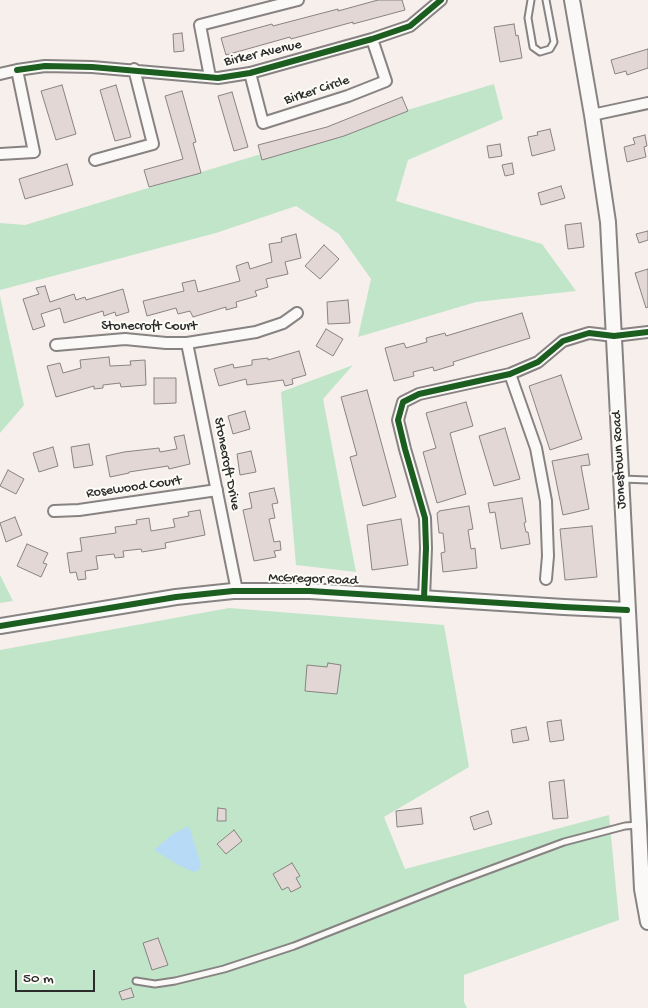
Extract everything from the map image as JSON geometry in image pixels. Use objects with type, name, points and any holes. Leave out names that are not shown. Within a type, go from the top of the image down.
[{"type":"main road","name":"Jonestown Road","points":[[572,0],[608,222],[642,889],[648,922]]},
{"type":"main road","name":"McGregor Road","points":[[0,626],[176,597],[237,591],[310,591],[627,610]]},
{"type":"street","points":[[210,77],[200,25],[298,0]]},
{"type":"street","name":"Birker Avenue","points":[[0,74],[45,66],[134,70],[218,78],[250,73],[372,39],[410,26],[441,0]]},
{"type":"street","name":"Birker Circle","points":[[250,73],[264,123],[348,96],[386,81],[372,39]]},
{"type":"street","points":[[0,154],[34,152],[17,70]]},
{"type":"street","points":[[95,160],[153,144],[134,70]]},
{"type":"street","points":[[592,115],[648,103]]},
{"type":"street","name":"Stonecroft Court","points":[[56,345],[125,339],[187,343],[256,332],[283,323],[297,312]]},
{"type":"street","points":[[424,598],[426,548],[424,518],[398,420],[403,402],[419,394],[510,374],[538,362],[564,341],[589,333],[614,336],[648,332]]},
{"type":"street","name":"Stonecroft Drive","points":[[187,343],[237,591]]},
{"type":"street","points":[[510,374],[536,448],[546,501],[548,556],[546,579]]},
{"type":"street","name":"Rosewood Court","points":[[54,511],[79,510],[217,490]]},
{"type":"lane","points":[[531,0],[528,18],[534,47],[540,52],[550,49],[554,42],[546,0]]},
{"type":"lane","points":[[621,479],[648,480]]},
{"type":"lane","points":[[136,981],[155,984],[224,969],[294,946],[564,842],[625,826],[639,825]]},
{"type":"green space","points":[[494,84],[503,119],[408,160],[396,201],[542,244],[576,291],[476,302],[358,337],[371,279],[339,234],[296,206],[216,233],[0,290],[0,223],[25,225]]},
{"type":"green space","points":[[0,296],[24,405],[0,433]]},
{"type":"green space","points":[[353,365],[323,399],[356,572],[296,565],[281,392]]},
{"type":"green space","points":[[0,575],[13,601],[0,603]]},
{"type":"green space","points":[[229,608],[444,625],[469,767],[384,817],[405,869],[609,815],[619,920],[464,975],[464,1002],[467,1008],[0,1008],[0,650]]},
{"type":"water","points":[[189,826],[201,865],[199,870],[194,872],[154,850],[173,834]]},
{"type":"building","points":[[378,0],[402,0],[405,10],[291,39],[290,37],[226,55],[221,38],[272,24],[273,26]]},
{"type":"building","points":[[514,24],[522,58],[500,62],[494,27]]},
{"type":"building","points":[[182,33],[184,51],[174,52],[173,34]]},
{"type":"building","points":[[648,49],[648,68],[627,75],[626,71],[615,74],[611,60]]},
{"type":"building","points":[[62,85],[76,134],[56,140],[41,91]]},
{"type":"building","points":[[116,85],[131,137],[115,141],[100,90]]},
{"type":"building","points":[[182,91],[196,142],[193,143],[201,173],[149,187],[144,170],[183,159],[165,96]]},
{"type":"building","points":[[232,92],[248,147],[234,151],[218,96]]},
{"type":"building","points":[[402,97],[408,111],[344,136],[262,160],[258,145],[327,127]]},
{"type":"building","points":[[550,129],[555,150],[532,156],[528,137],[538,135],[537,132]]},
{"type":"building","points":[[645,135],[647,146],[644,147],[646,157],[627,162],[624,147],[635,144],[633,138]]},
{"type":"building","points":[[500,144],[502,156],[489,158],[487,146]]},
{"type":"building","points":[[512,163],[514,174],[505,176],[502,165]]},
{"type":"building","points":[[67,164],[73,185],[25,199],[19,179]]},
{"type":"building","points":[[561,186],[565,198],[541,205],[538,193]]},
{"type":"building","points":[[581,223],[584,247],[568,249],[565,225]]},
{"type":"building","points":[[648,231],[648,240],[639,243],[636,234]]},
{"type":"building","points":[[296,234],[301,258],[285,262],[288,274],[266,279],[268,287],[255,291],[257,296],[236,302],[237,307],[226,310],[226,307],[193,317],[190,311],[178,314],[176,308],[147,316],[143,301],[184,291],[182,283],[195,280],[198,292],[240,281],[236,266],[248,262],[250,269],[272,262],[269,244],[282,242],[281,238]]},
{"type":"building","points":[[324,245],[339,259],[320,279],[305,266]]},
{"type":"building","points":[[648,269],[648,307],[646,308],[635,273]]},
{"type":"building","points":[[45,286],[50,302],[74,294],[76,300],[85,297],[86,300],[123,289],[129,312],[116,316],[115,312],[104,316],[103,311],[64,323],[60,308],[41,314],[45,326],[33,330],[23,299],[39,294],[36,288]]},
{"type":"building","points":[[348,300],[350,323],[328,324],[327,302]]},
{"type":"building","points":[[522,313],[530,338],[453,362],[454,365],[434,371],[433,367],[413,372],[414,376],[394,381],[385,348],[404,343],[406,348],[427,342],[426,338],[445,333],[446,336]]},
{"type":"building","points":[[326,329],[343,339],[333,356],[316,346]]},
{"type":"building","points":[[299,351],[306,375],[292,379],[293,384],[285,386],[283,380],[247,385],[246,379],[219,386],[214,369],[233,364],[234,368],[252,365],[252,360],[268,358],[268,360]]},
{"type":"building","points":[[109,357],[110,366],[131,365],[130,361],[145,360],[146,385],[121,387],[120,383],[103,385],[103,388],[94,389],[94,386],[56,397],[47,366],[60,363],[63,373],[81,368],[80,360]]},
{"type":"building","points":[[561,375],[582,439],[550,450],[529,386]]},
{"type":"building","points":[[154,378],[176,378],[176,403],[154,404]]},
{"type":"building","points":[[367,390],[396,497],[363,506],[350,457],[357,455],[341,397]]},
{"type":"building","points":[[466,402],[473,426],[450,433],[466,494],[437,503],[423,452],[436,448],[426,413]]},
{"type":"building","points":[[245,411],[250,429],[233,434],[228,416]]},
{"type":"building","points":[[505,428],[520,479],[494,486],[479,436]]},
{"type":"building","points":[[184,435],[190,464],[169,469],[168,466],[129,472],[110,477],[106,456],[159,448],[160,452],[177,449],[174,437]]},
{"type":"building","points":[[89,444],[93,465],[74,468],[71,447]]},
{"type":"building","points":[[53,447],[58,466],[39,472],[33,453]]},
{"type":"building","points":[[251,451],[256,472],[240,475],[237,454]]},
{"type":"building","points":[[588,454],[590,465],[581,466],[589,509],[563,515],[552,461]]},
{"type":"building","points":[[8,470],[24,479],[16,494],[0,486]]},
{"type":"building","points":[[274,488],[278,503],[272,504],[275,518],[269,519],[274,542],[280,541],[281,550],[274,551],[276,557],[254,561],[243,510],[252,508],[249,493]]},
{"type":"building","points":[[522,498],[526,522],[524,523],[530,544],[501,549],[495,512],[490,513],[488,503]]},
{"type":"building","points":[[469,506],[473,529],[468,530],[471,549],[475,548],[477,568],[443,572],[441,553],[445,552],[443,533],[439,533],[437,513],[439,511]]},
{"type":"building","points":[[200,510],[205,535],[165,543],[166,548],[142,552],[141,549],[123,551],[124,557],[115,558],[114,554],[96,556],[98,569],[85,571],[86,579],[78,580],[76,572],[70,573],[67,553],[82,551],[80,538],[116,533],[115,527],[137,524],[136,520],[149,518],[151,531],[175,527],[173,519],[189,516],[188,512]]},
{"type":"building","points":[[15,517],[22,535],[6,542],[0,523]]},
{"type":"building","points":[[401,519],[408,565],[372,570],[367,525]]},
{"type":"building","points":[[592,526],[597,577],[565,580],[560,529]]},
{"type":"building","points":[[27,544],[48,553],[43,563],[47,564],[41,577],[17,566]]},
{"type":"building","points":[[328,663],[341,665],[337,694],[305,691],[307,665],[327,667]]},
{"type":"building","points":[[561,720],[564,740],[550,742],[547,722]]},
{"type":"building","points":[[526,727],[529,740],[513,743],[511,730]]},
{"type":"building","points":[[564,780],[568,818],[553,819],[549,782]]},
{"type":"building","points":[[218,808],[226,809],[226,821],[217,821]]},
{"type":"building","points":[[421,808],[423,824],[397,827],[396,811]]},
{"type":"building","points":[[488,811],[492,824],[474,830],[470,817]]},
{"type":"building","points":[[234,830],[242,841],[226,854],[217,844]]},
{"type":"building","points":[[292,863],[300,876],[296,878],[301,887],[291,892],[288,887],[282,890],[273,874]]},
{"type":"building","points":[[158,938],[168,965],[152,970],[143,943]]},
{"type":"building","points":[[131,988],[134,997],[122,1000],[119,992]]},
{"type":"cycle path","points":[[17,70],[45,66],[92,67],[218,78],[250,73],[372,39],[410,26],[441,0]]},
{"type":"cycle path","points":[[424,598],[425,518],[398,420],[403,402],[419,394],[510,374],[538,362],[563,341],[589,333],[614,336],[648,332]]},
{"type":"cycle path","points":[[0,626],[176,597],[233,591],[310,591],[627,610]]}]
